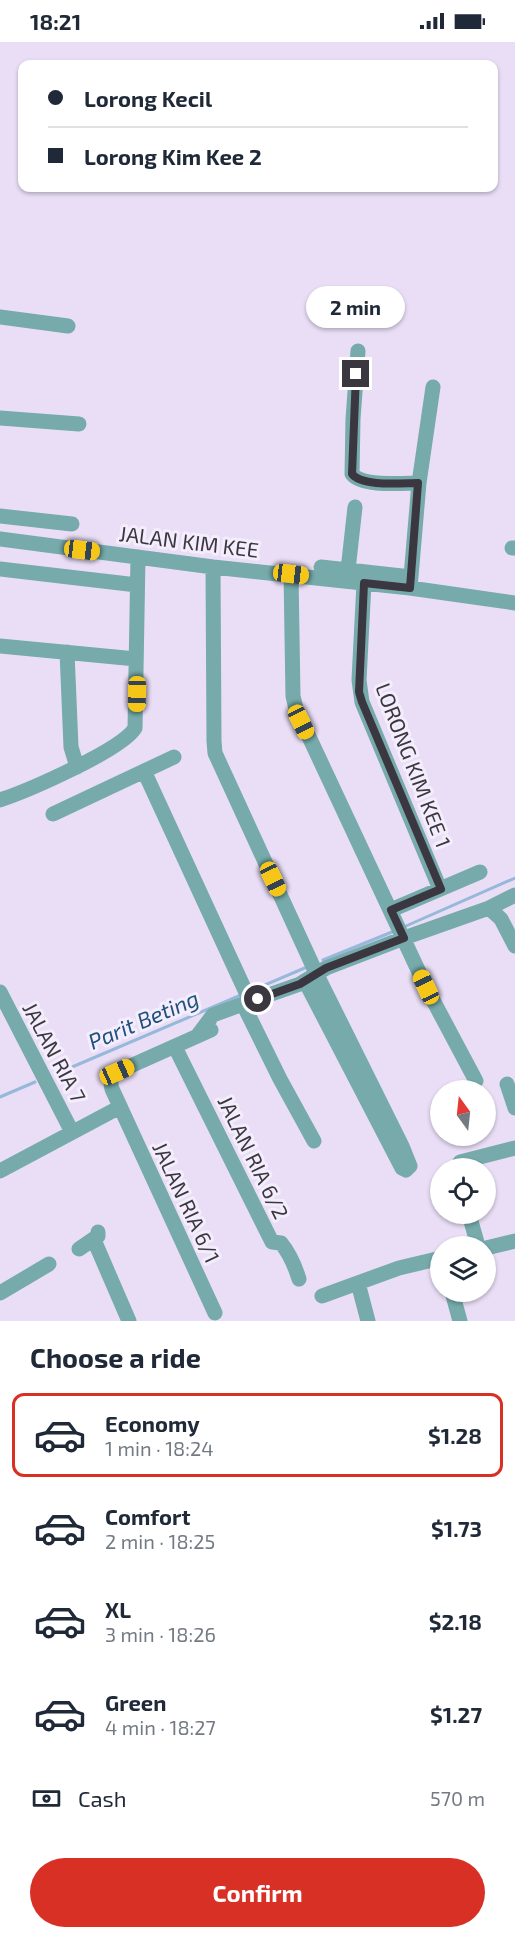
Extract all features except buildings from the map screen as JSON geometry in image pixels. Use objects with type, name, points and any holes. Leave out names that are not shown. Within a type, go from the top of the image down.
[{"type":"street","points":[[0,316],[68,326]]},
{"type":"street","points":[[358,351],[352,474],[365,482],[418,483]]},
{"type":"street","points":[[321,567],[348,575],[410,583],[418,483],[433,387]]},
{"type":"street","points":[[0,418],[80,424]]},
{"type":"street","points":[[348,575],[355,507]]},
{"type":"street","points":[[0,516],[72,524]]},
{"type":"street","name":"JALAN KIM KEE","points":[[0,539],[213,567],[291,574],[348,575],[364,583],[410,583],[515,603]]},
{"type":"street","points":[[0,800],[77,767],[128,737],[135,728],[138,557]]},
{"type":"street","points":[[213,567],[213,741],[215,753],[311,971],[402,1168],[406,1170],[410,1166],[402,1146],[311,971]]},
{"type":"street","points":[[0,569],[137,585]]},
{"type":"street","points":[[291,574],[293,696],[296,710],[426,987],[475,1080]]},
{"type":"street","name":"LORONG KIM KEE 1","points":[[364,583],[359,680],[362,702],[441,889]]},
{"type":"street","points":[[0,645],[136,659]]},
{"type":"street","points":[[67,652],[71,747],[77,767]]},
{"type":"street","points":[[53,814],[174,757]]},
{"type":"street","points":[[144,771],[246,996],[280,1080],[314,1141]]},
{"type":"street","points":[[196,1037],[213,1015],[246,996],[311,971],[326,968],[398,925],[441,889],[480,872]]},
{"type":"street","points":[[398,925],[489,908],[515,895]]},
{"type":"street","points":[[489,908],[501,919],[515,946]]},
{"type":"street","name":"JALAN RIA 7","points":[[0,992],[6,1018],[43,1076],[72,1132]]},
{"type":"street","points":[[176,1047],[211,1030]]},
{"type":"street","name":"JALAN RIA 6/1","points":[[176,1047],[117,1072],[112,1076],[110,1082],[215,1313]]},
{"type":"street","name":"JALAN RIA 6/2","points":[[176,1047],[272,1242],[281,1243],[287,1251],[295,1264],[299,1279]]},
{"type":"street","points":[[508,1084],[515,1108]]},
{"type":"street","points":[[0,1171],[120,1107]]},
{"type":"street","points":[[476,1158],[515,1148]]},
{"type":"street","points":[[79,1249],[96,1236],[129,1321]]},
{"type":"street","points":[[496,1246],[515,1241]]},
{"type":"street","points":[[322,1296],[399,1268],[430,1261]]},
{"type":"street","points":[[0,1293],[49,1264]]},
{"type":"street","points":[[358,1283],[368,1321]]},
{"type":"street","points":[[455,1302],[460,1321]]},
{"type":"waterway","name":"Parit Beting","points":[[406,926],[515,878]]},
{"type":"waterway","name":"Parit Beting","points":[[323,960],[392,932]]},
{"type":"waterway","name":"Parit Beting","points":[[253,990],[307,967]]},
{"type":"waterway","name":"Parit Beting","points":[[58,1073],[241,995]]},
{"type":"waterway","name":"Parit Beting","points":[[0,1097],[35,1082]]},
{"type":"route","points":[[258,999],[300,984],[326,968],[404,938],[391,910],[441,889],[359,692],[364,583],[410,588],[418,483],[365,482],[352,474],[356,374]]}]
